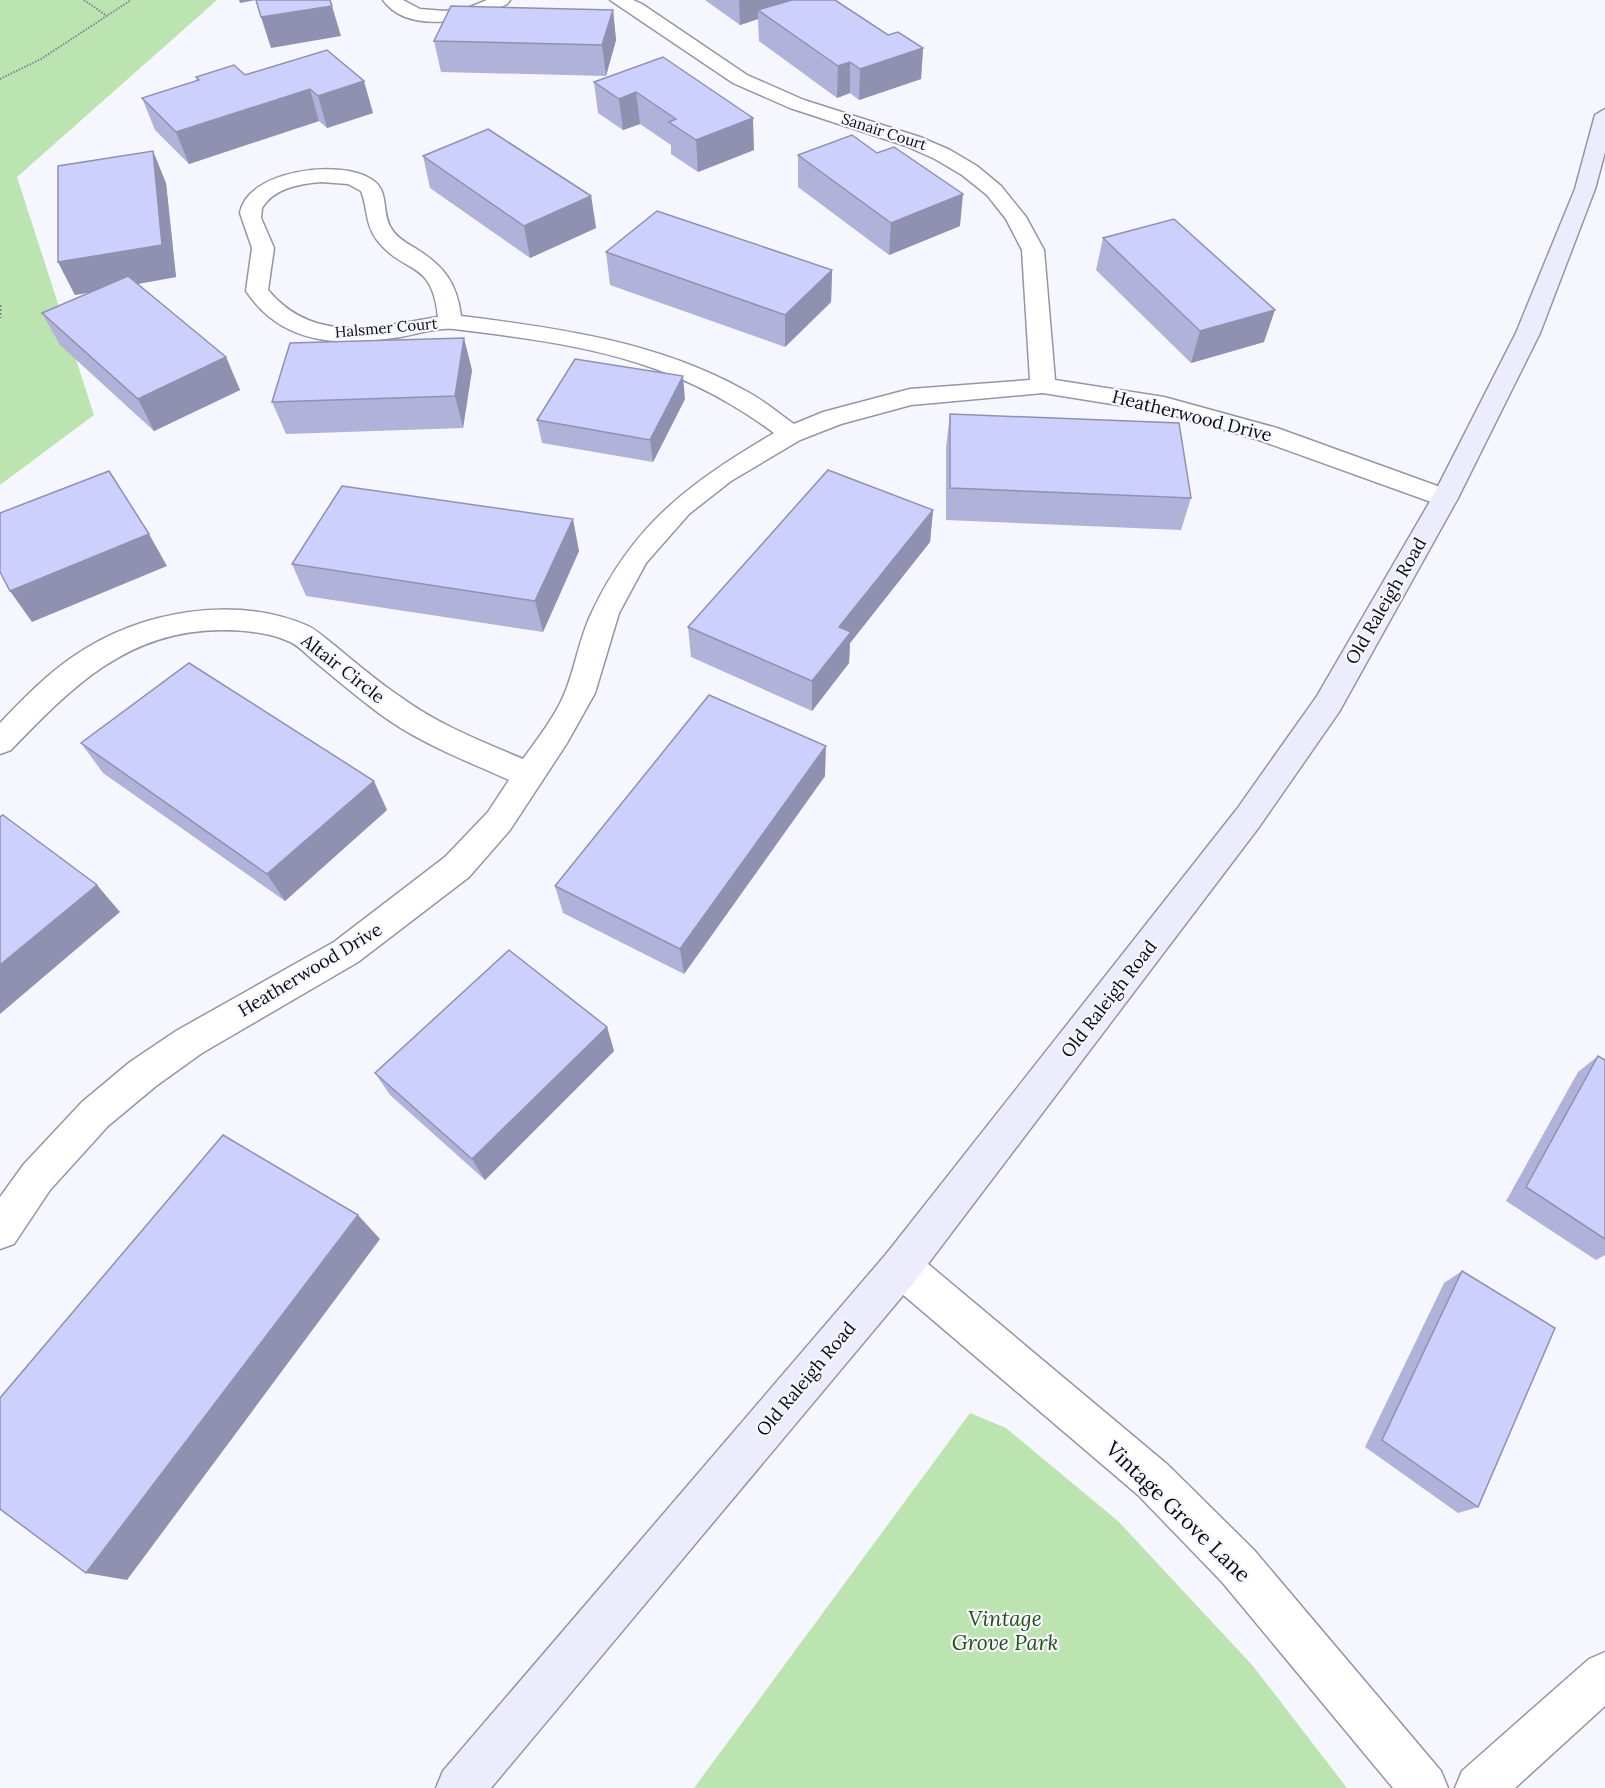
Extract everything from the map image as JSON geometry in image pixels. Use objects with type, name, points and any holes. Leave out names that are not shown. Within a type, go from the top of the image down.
[{"type":"main road","name":"Old Raleigh Road","points":[[460,1788],[900,1267],[1254,808],[1328,704],[1445,498],[1528,333],[1585,189],[1605,115]]},
{"type":"street","points":[[392,0],[403,8],[436,15],[476,11],[501,0]]},
{"type":"street","name":"Sanair Court","points":[[619,0],[655,18],[702,57],[741,80],[815,111],[905,137],[932,148],[979,177],[1012,211],[1024,229],[1033,250],[1043,386]]},
{"type":"street","name":"Halsmer Court","points":[[450,322],[445,289],[436,272],[399,248],[380,229],[374,192],[364,182],[347,176],[325,175],[301,178],[279,185],[261,195],[251,207],[252,222],[262,240],[264,256],[257,291],[266,307],[280,319],[299,329],[325,334],[355,334],[450,322],[571,338],[616,347],[661,361],[736,395],[790,434]]},
{"type":"street","name":"Heatherwood Drive","points":[[0,1230],[38,1177],[95,1114],[143,1074],[189,1042],[337,958],[394,918],[457,867],[499,821],[531,777],[580,693],[605,613],[635,558],[680,508],[722,476],[790,434],[832,418],[910,397],[1043,386],[1164,405],[1268,434],[1445,498]]},
{"type":"street","name":"Altair Circle","points":[[0,742],[62,680],[95,656],[131,638],[174,626],[215,619],[251,620],[283,627],[300,634],[392,708],[439,736],[531,777]]},
{"type":"street","name":"Vintage Grove Lane","points":[[900,1267],[1153,1480],[1238,1566],[1424,1788]]},
{"type":"street","points":[[1479,1788],[1605,1675]]},
{"type":"path","points":[[84,0],[107,16]]},
{"type":"path","points":[[0,86],[1,79],[40,59],[131,0]]},
{"type":"path","points":[[0,305],[0,318]]},
{"type":"green space","points":[[0,0],[217,0],[17,177],[94,415],[0,485]]},
{"type":"green space","name":"Vintage Grove Park","points":[[970,1413],[1006,1428],[1118,1521],[1253,1666],[1347,1788],[694,1788]]},
{"type":"building","points":[[256,0],[330,0],[332,6],[261,17]]},
{"type":"building","points":[[792,0],[835,0],[888,35],[898,32],[923,48],[860,69],[850,62],[838,66],[758,10]]},
{"type":"building","points":[[451,6],[613,10],[602,45],[434,41]]},
{"type":"building","points":[[327,50],[364,81],[318,96],[310,89],[176,132],[142,98],[199,80],[196,77],[234,65],[245,75]]},
{"type":"building","points":[[663,57],[753,118],[696,140],[669,122],[676,119],[636,92],[619,99],[594,82]]},
{"type":"building","points":[[488,129],[591,196],[524,226],[423,156]]},
{"type":"building","points":[[852,135],[877,153],[894,147],[963,194],[891,223],[798,155]]},
{"type":"building","points":[[153,151],[162,245],[58,262],[58,166]]},
{"type":"building","points":[[657,211],[832,270],[785,315],[606,252]]},
{"type":"building","points":[[1174,219],[1275,310],[1200,331],[1103,238]]},
{"type":"building","points":[[128,276],[226,357],[138,399],[42,313]]},
{"type":"building","points":[[464,338],[455,396],[272,402],[290,343]]},
{"type":"building","points":[[575,359],[683,376],[650,440],[537,420]]},
{"type":"building","points":[[950,414],[1179,423],[1191,498],[950,488]]},
{"type":"building","points":[[828,470],[933,510],[839,627],[851,632],[812,681],[688,627]]},
{"type":"building","points":[[109,471],[149,534],[10,591],[0,572],[0,513]]},
{"type":"building","points":[[342,486],[573,519],[535,601],[292,564]]},
{"type":"building","points":[[189,663],[374,781],[267,874],[81,743]]},
{"type":"building","points":[[709,695],[826,746],[680,949],[555,886]]},
{"type":"building","points":[[3,815],[97,885],[0,965],[0,817]]},
{"type":"building","points":[[509,950],[607,1027],[472,1159],[375,1073]]},
{"type":"building","points":[[1598,1056],[1605,1060],[1605,1239],[1526,1187]]},
{"type":"building","points":[[223,1135],[358,1215],[86,1573],[0,1509],[0,1398]]},
{"type":"building","points":[[1462,1271],[1555,1328],[1478,1507],[1382,1440]]}]
